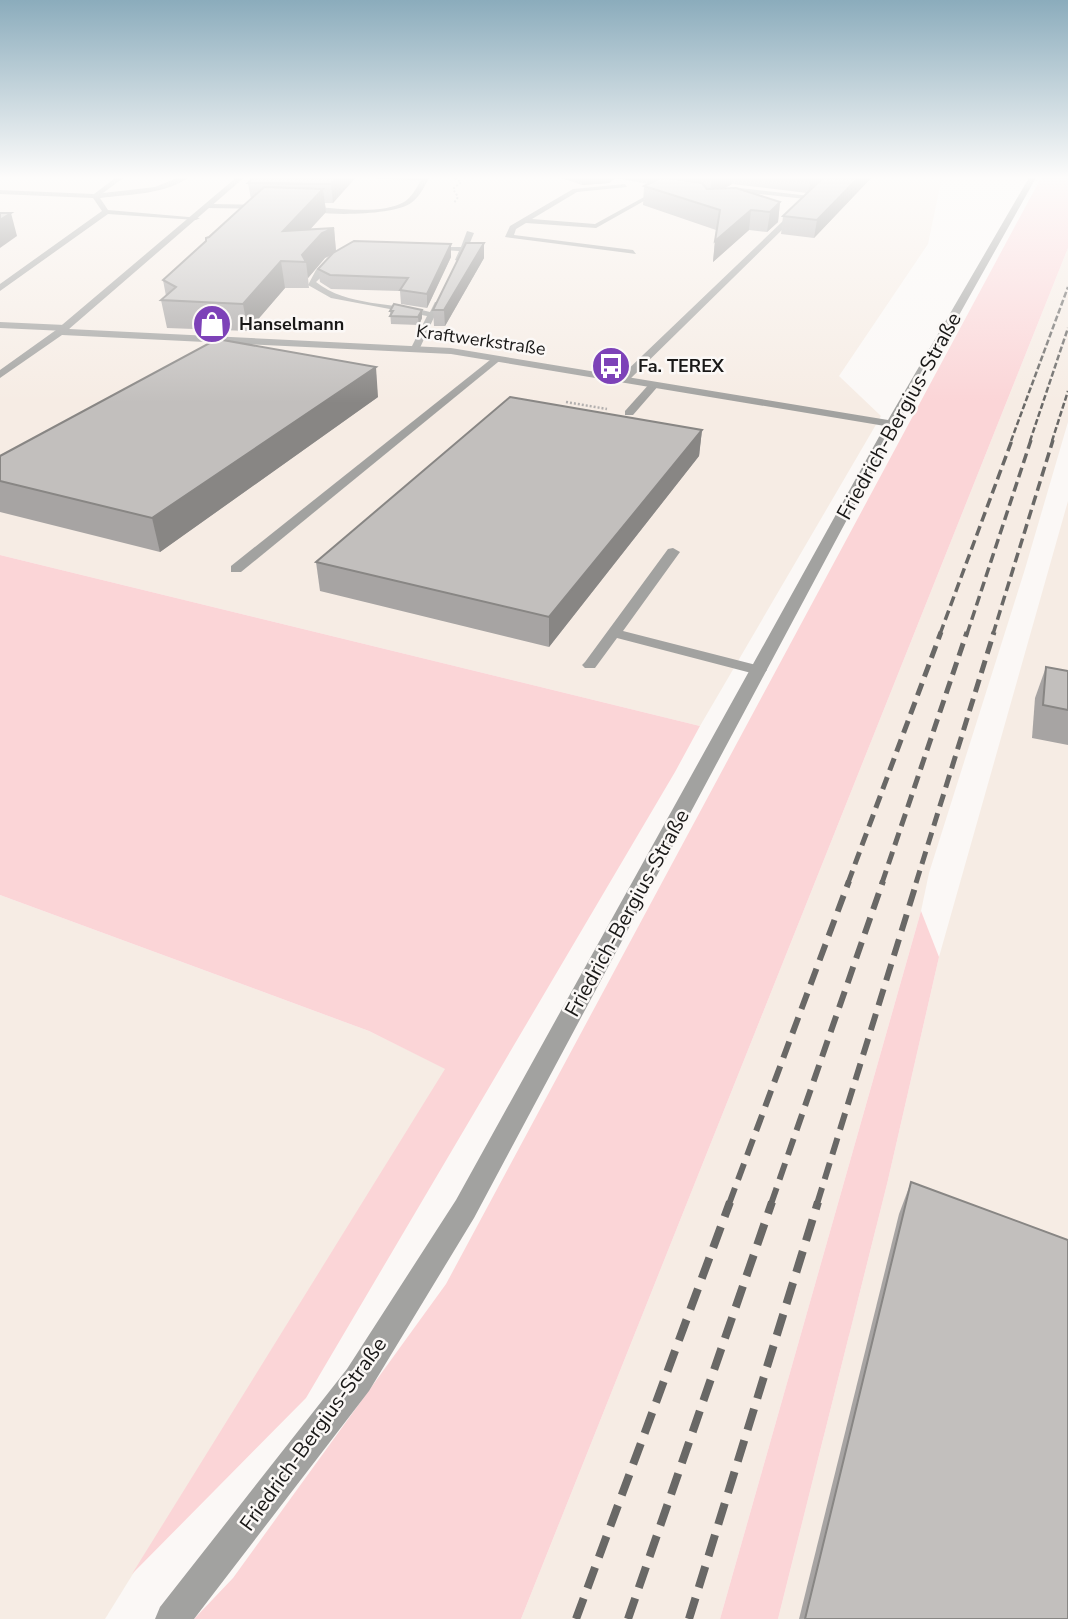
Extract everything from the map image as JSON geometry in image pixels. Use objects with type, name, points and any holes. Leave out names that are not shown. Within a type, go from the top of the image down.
[{"type":"street","points":[[0,375],[63,330],[156,252]]},
{"type":"street","name":"Friedrich-Bergius-Straße","points":[[172,1619],[358,1380],[466,1209],[892,424],[991,252]]},
{"type":"street","name":"Kraftwerkstraße","points":[[63,330],[227,343],[416,348],[498,358],[892,424]]},
{"type":"lane","points":[[0,288],[51,252]]},
{"type":"lane","points":[[345,252],[324,267],[311,283],[318,291],[337,297],[414,308],[432,315]]},
{"type":"lane","points":[[453,271],[463,252]]},
{"type":"lane","points":[[624,379],[756,252]]},
{"type":"lane","points":[[416,348],[443,293]]},
{"type":"lane","points":[[0,325],[63,330]]},
{"type":"lane","points":[[236,569],[498,358]]},
{"type":"lane","points":[[629,413],[654,384]]},
{"type":"lane","points":[[590,665],[673,552]]},
{"type":"lane","points":[[615,633],[759,670]]},
{"type":"path","points":[[558,410],[575,394]]},
{"type":"path","points":[[566,402],[629,413]]},
{"type":"shaded area","points":[[0,252],[923,252],[839,376],[881,416],[700,726],[0,555]]},
{"type":"shaded area","points":[[1001,252],[1067,252],[521,1619],[194,1619],[233,1578],[446,1284]]},
{"type":"shaded area","points":[[1068,252],[1068,422],[1025,569],[929,873],[921,911],[720,1619],[521,1619]]},
{"type":"shaded area","points":[[1068,501],[1068,1619],[778,1619],[888,1180],[939,957]]},
{"type":"shaded area","points":[[0,555],[700,726],[306,1398],[132,1574],[445,1069],[369,1031],[0,895]]},
{"type":"shaded area","points":[[0,895],[369,1031],[446,1069],[105,1619],[0,1619]]},
{"type":"shaded area","points":[[921,911],[939,957],[888,1180],[778,1619],[720,1619]]},
{"type":"building","points":[[194,252],[305,252],[302,255],[306,262],[281,261],[243,304],[161,300],[176,287],[163,280]]},
{"type":"building","points":[[447,252],[427,294],[400,290],[408,278],[330,275],[318,269],[333,253]]},
{"type":"building","points":[[462,252],[479,252],[444,310],[433,310]]},
{"type":"building","points":[[394,304],[422,310],[418,317],[390,316]]},
{"type":"building","points":[[217,339],[376,367],[152,518],[0,481],[0,456]]},
{"type":"building","points":[[510,397],[702,430],[549,617],[316,562]]},
{"type":"building","points":[[1046,667],[1068,671],[1068,710],[1043,705]]},
{"type":"building","points":[[911,1182],[1068,1240],[1068,1619],[805,1619]]},
{"type":"railway","points":[[1011,441],[1068,287]]},
{"type":"railway","points":[[1030,441],[1068,328]]},
{"type":"railway","points":[[1052,441],[1068,391]]},
{"type":"railway","points":[[940,634],[1012,440]]},
{"type":"railway","points":[[967,634],[1031,440]]},
{"type":"railway","points":[[993,634],[1053,440]]},
{"type":"railway","points":[[848,883],[941,632]]},
{"type":"railway","points":[[882,883],[967,632]]},
{"type":"railway","points":[[916,883],[994,632]]},
{"type":"railway","points":[[729,1204],[849,881]]},
{"type":"railway","points":[[771,1204],[883,881]]},
{"type":"railway","points":[[817,1204],[917,881]]},
{"type":"railway","points":[[576,1619],[730,1202]]},
{"type":"railway","points":[[628,1619],[772,1202]]},
{"type":"railway","points":[[689,1619],[818,1202]]},
{"type":"place","name":"Hanselmann","points":[[212,324]]},
{"type":"place","name":"Fa. TEREX","points":[[611,366]]}]
